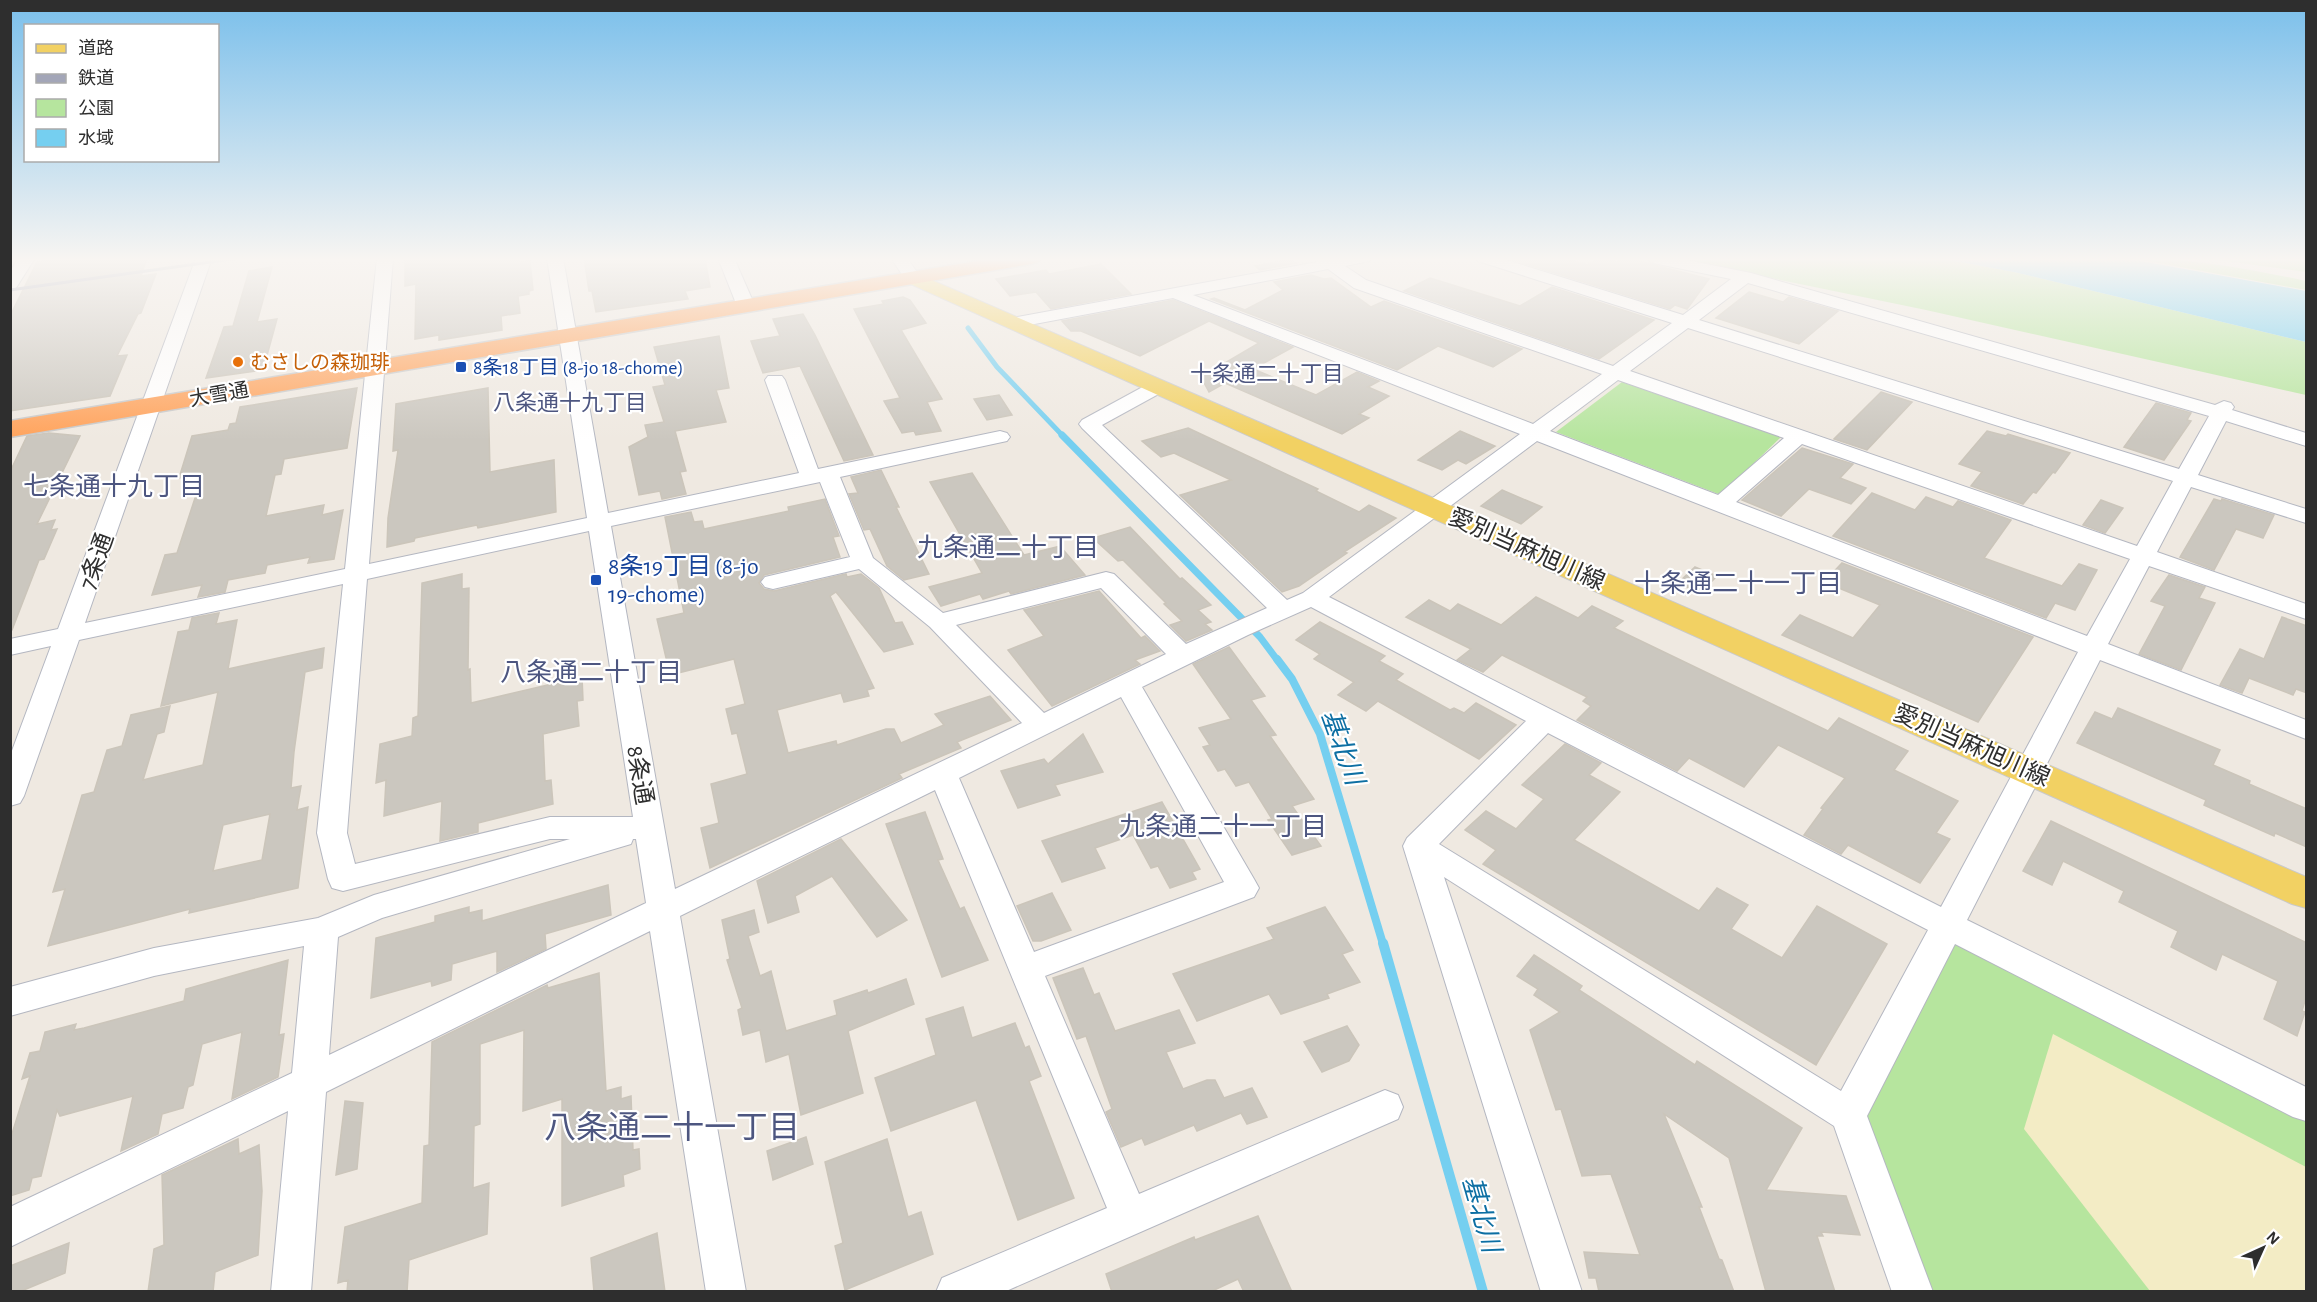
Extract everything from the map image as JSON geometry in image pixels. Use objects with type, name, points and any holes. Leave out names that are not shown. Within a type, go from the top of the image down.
[{"type":"highway","name":"大雪通","points":[[10,429],[668,319]]},
{"type":"main road","name":"愛別当麻旭川線","points":[[1005,319],[2307,893]]},
{"type":"street","name":"7条通","points":[[10,796],[70,635],[182,319]]},
{"type":"street","points":[[379,319],[332,833],[343,879],[550,828],[650,828]]},
{"type":"street","name":"8条通","points":[[565,319],[726,1292]]},
{"type":"street","points":[[1013,323],[1035,319]]},
{"type":"street","points":[[1243,319],[2307,730]]},
{"type":"street","points":[[1459,319],[2307,612]]},
{"type":"street","points":[[1676,319],[2307,516]]},
{"type":"street","points":[[10,1228],[1183,656],[1262,618],[1311,598],[1686,319]]},
{"type":"street","points":[[1895,319],[2223,410],[2307,440]]},
{"type":"street","points":[[775,380],[863,561],[939,622],[1041,726]]},
{"type":"street","points":[[1157,387],[1089,424],[1262,618]]},
{"type":"street","points":[[1848,1115],[2093,648],[2223,410]]},
{"type":"street","points":[[1721,504],[1799,436]]},
{"type":"street","points":[[10,647],[1000,437]]},
{"type":"street","points":[[773,582],[863,561]]},
{"type":"street","points":[[939,622],[1106,579],[1183,656]]},
{"type":"street","points":[[1311,598],[1544,720],[2307,1105]]},
{"type":"street","points":[[1025,969],[1243,888],[1127,684]]},
{"type":"street","points":[[1418,846],[1544,720]]},
{"type":"street","points":[[943,774],[1129,1215]]},
{"type":"street","points":[[10,1002],[154,962],[322,930],[374,908],[650,828]]},
{"type":"street","points":[[1418,846],[1848,1115],[1913,1292]]},
{"type":"street","points":[[1418,846],[1562,1292]]},
{"type":"street","points":[[291,1292],[322,930]]},
{"type":"street","points":[[956,1292],[1129,1215],[1385,1107]]},
{"type":"green space","points":[[1965,319],[2209,319],[2306,342],[2306,395]]},
{"type":"green space","points":[[1622,382],[1781,437],[1721,495],[1556,432]]},
{"type":"green space","points":[[1947,925],[2306,1105],[2306,1291],[1913,1291],[1848,1115]]},
{"type":"sand","points":[[2053,1034],[2306,1167],[2306,1291],[2150,1291],[2024,1129]]},
{"type":"water","points":[[2209,319],[2306,319],[2306,342]]},
{"type":"building","points":[[10,319],[136,319],[117,356],[127,355],[110,396],[10,411]]},
{"type":"building","points":[[235,319],[258,319],[257,322],[277,319],[263,370],[206,378],[224,327],[233,326]]},
{"type":"building","points":[[415,319],[501,319],[502,330],[439,340],[439,335],[415,339]]},
{"type":"building","points":[[773,319],[806,319],[873,455],[844,461],[800,366],[763,373],[751,341],[780,336]]},
{"type":"building","points":[[859,319],[923,319],[926,323],[901,330],[942,399],[927,402],[941,431],[916,435],[914,431],[902,433],[884,401],[900,398]]},
{"type":"building","points":[[1074,319],[1221,319],[1293,347],[1253,369],[1316,395],[1357,372],[1379,381],[1368,387],[1389,396],[1359,414],[1369,418],[1342,434],[1225,383],[1209,392],[1201,377],[1259,343],[1209,321],[1140,356],[1081,331],[1071,331],[1062,321]]},
{"type":"building","points":[[1263,319],[1435,319],[1522,349],[1493,367],[1438,346],[1397,370]]},
{"type":"building","points":[[1484,319],[1654,320],[1599,359]]},
{"type":"building","points":[[1718,319],[1829,319],[1799,344]]},
{"type":"building","points":[[719,336],[729,388],[716,390],[726,422],[675,431],[686,471],[680,472],[686,494],[662,499],[660,491],[639,495],[629,447],[648,437],[645,425],[664,422],[653,387],[665,385],[654,347]]},
{"type":"building","points":[[357,388],[347,448],[284,459],[281,474],[275,475],[266,516],[324,505],[322,515],[343,510],[334,559],[308,563],[310,557],[267,565],[265,573],[228,580],[225,592],[198,597],[202,585],[152,595],[165,555],[177,553],[196,495],[187,496],[194,475],[179,478],[192,436],[228,430],[230,424],[236,423],[240,407]]},
{"type":"building","points":[[488,388],[490,472],[554,460],[556,512],[478,528],[477,525],[415,538],[414,541],[387,547],[388,518],[398,450],[393,451],[396,404]]},
{"type":"building","points":[[1881,392],[1912,402],[1867,450],[1834,439]]},
{"type":"building","points":[[999,395],[1012,415],[987,420],[974,399]]},
{"type":"building","points":[[2156,403],[2191,413],[2187,420],[2191,421],[2164,460],[2124,447]]},
{"type":"building","points":[[1188,428],[1318,489],[1316,491],[1359,512],[1369,505],[1396,518],[1344,552],[1347,553],[1299,586],[1282,592],[1180,495],[1231,480],[1174,453],[1161,457],[1142,441]]},
{"type":"building","points":[[1460,431],[1495,446],[1466,464],[1458,460],[1442,470],[1418,460]]},
{"type":"building","points":[[1987,431],[2006,436],[2008,434],[2070,453],[2055,473],[2053,472],[2036,493],[2033,492],[2023,504],[1971,486],[1982,472],[1959,464]]},
{"type":"building","points":[[49,433],[80,436],[37,524],[55,520],[51,530],[57,529],[44,559],[39,560],[12,630],[10,630],[10,472],[27,436]]},
{"type":"building","points":[[1802,448],[1853,464],[1840,478],[1866,488],[1851,504],[1809,489],[1781,516],[1742,500]]},
{"type":"building","points":[[881,470],[899,507],[896,507],[929,574],[904,580],[887,566],[870,529],[864,530],[849,494],[858,493],[851,477]]},
{"type":"building","points":[[972,473],[1024,555],[1060,546],[1085,575],[1011,594],[1009,591],[983,599],[980,594],[941,606],[929,587],[982,573],[930,482]]},
{"type":"building","points":[[1502,490],[1542,507],[1521,524],[1481,506]]},
{"type":"building","points":[[1872,493],[1915,510],[1926,497],[1953,507],[1958,501],[2011,520],[1984,558],[2062,586],[2079,564],[2097,570],[2075,610],[2055,603],[2046,618],[1833,536]]},
{"type":"building","points":[[825,499],[839,536],[833,537],[840,557],[764,575],[759,583],[764,589],[774,591],[846,574],[847,577],[861,574],[879,588],[895,623],[902,622],[913,644],[884,652],[836,592],[830,596],[874,688],[867,690],[869,696],[844,702],[841,693],[777,710],[788,753],[836,741],[837,745],[886,729],[894,729],[901,743],[944,725],[935,714],[990,696],[1011,720],[957,742],[961,748],[899,774],[902,778],[710,868],[701,828],[719,823],[711,784],[747,774],[737,733],[732,734],[726,709],[745,704],[734,659],[670,675],[657,619],[684,613],[665,517],[691,512],[694,522],[702,521],[704,529],[789,511],[788,507]]},
{"type":"building","points":[[2214,499],[2221,501],[2222,499],[2274,515],[2263,538],[2236,529],[2214,570],[2180,557]]},
{"type":"building","points":[[2101,500],[2123,508],[2105,533],[2083,525]]},
{"type":"building","points":[[1130,527],[1180,579],[1182,578],[1211,605],[1198,610],[1211,622],[1205,624],[1212,630],[1186,641],[1170,625],[1182,621],[1164,604],[1166,603],[1123,560],[1118,561],[1093,538]]},
{"type":"building","points":[[1842,563],[2033,637],[1978,722],[1782,635],[1800,615],[1853,638],[1880,605],[1824,582]]},
{"type":"building","points":[[1695,567],[1717,576],[1700,593],[1678,583]]},
{"type":"building","points":[[462,574],[462,589],[469,588],[468,670],[470,669],[471,703],[582,677],[583,700],[577,701],[579,726],[543,734],[545,781],[551,780],[553,804],[478,823],[478,832],[440,841],[442,801],[384,816],[386,780],[376,783],[380,744],[412,736],[413,718],[418,716],[422,583]]},
{"type":"building","points":[[2169,575],[2205,587],[2199,598],[2215,603],[2181,670],[2139,654],[2165,606],[2151,601]]},
{"type":"building","points":[[1099,591],[1141,638],[1145,636],[1160,651],[1135,660],[1140,664],[1052,706],[1008,650],[1044,636],[1024,610]]},
{"type":"building","points":[[1536,597],[1578,618],[1592,606],[1623,621],[1614,628],[1828,731],[1839,718],[1908,751],[1894,770],[1958,801],[1936,833],[1950,839],[1920,883],[1848,845],[1841,854],[1804,835],[1823,809],[1821,808],[1845,778],[1778,745],[1744,787],[1689,758],[1677,771],[1577,720],[1591,706],[1583,701],[1587,697],[1502,655],[1483,672],[1457,660],[1471,649],[1406,617],[1429,600],[1450,611],[1458,604],[1501,625]]},
{"type":"building","points":[[219,613],[216,624],[237,620],[228,669],[324,648],[322,668],[305,672],[294,752],[291,788],[301,786],[297,810],[308,807],[298,888],[189,913],[190,909],[48,946],[65,889],[53,892],[82,795],[94,792],[107,750],[122,746],[131,715],[170,706],[164,732],[157,734],[143,780],[203,765],[218,692],[161,706],[178,632],[189,630],[192,618]],"holes":[[[270,814],[262,860],[213,871],[223,825]]]},
{"type":"building","points":[[2282,617],[2307,626],[2307,693],[2296,689],[2293,695],[2249,678],[2242,693],[2220,685],[2240,649],[2264,659]]},
{"type":"building","points":[[1320,622],[1385,656],[1379,661],[1403,674],[1396,680],[1450,710],[1454,708],[1464,713],[1476,703],[1516,725],[1479,759],[1378,701],[1366,711],[1338,695],[1354,682],[1314,659],[1320,654],[1296,640]]},
{"type":"building","points":[[1229,647],[1265,696],[1251,700],[1276,735],[1270,736],[1314,799],[1292,806],[1321,846],[1292,855],[1268,820],[1272,819],[1249,782],[1236,786],[1225,769],[1218,771],[1203,747],[1210,745],[1199,728],[1231,719],[1193,664]]},
{"type":"building","points":[[2118,708],[2220,750],[2213,765],[2250,781],[2249,784],[2307,809],[2307,847],[2275,833],[2274,836],[2204,805],[2206,800],[2077,743],[2095,712],[2112,719]]},
{"type":"building","points":[[1083,734],[1103,772],[1055,785],[1060,795],[1018,808],[1001,771],[1044,759],[1048,764]]},
{"type":"building","points":[[1565,744],[1601,763],[1589,775],[1620,792],[1574,840],[1699,911],[1717,888],[1748,905],[1731,929],[1782,958],[1817,906],[1887,944],[1816,1065],[1483,864],[1496,850],[1465,830],[1486,811],[1516,829],[1544,799],[1522,785]]},
{"type":"building","points":[[1162,802],[1200,869],[1192,872],[1196,879],[1170,888],[1158,866],[1151,868],[1133,835],[1095,848],[1105,868],[1062,882],[1042,841]]},
{"type":"building","points":[[925,812],[943,859],[938,860],[960,909],[964,907],[988,960],[942,977],[886,824]]},
{"type":"building","points":[[2051,821],[2307,943],[2307,994],[2302,1011],[2305,1012],[2297,1036],[2264,1019],[2278,981],[2222,954],[2216,970],[2171,947],[2178,931],[2119,902],[2124,891],[2063,861],[2052,885],[2023,871]]},
{"type":"building","points":[[841,839],[907,920],[877,937],[832,876],[795,896],[799,912],[768,923],[757,881]]},
{"type":"building","points":[[608,885],[611,915],[545,934],[546,949],[497,972],[497,951],[452,964],[451,980],[432,986],[431,981],[371,998],[376,938],[435,922],[435,916],[469,907],[469,913],[482,910],[482,921]]},
{"type":"building","points":[[1052,893],[1071,930],[1041,941],[1033,941],[1017,906]]},
{"type":"building","points":[[1325,907],[1353,950],[1342,954],[1360,982],[1327,994],[1329,998],[1281,1014],[1269,994],[1197,1021],[1173,974],[1274,939],[1267,928]]},
{"type":"building","points":[[754,910],[759,932],[748,936],[760,976],[771,971],[786,1031],[837,1015],[834,1001],[867,990],[868,993],[906,979],[914,1004],[848,1031],[863,1093],[801,1115],[789,1054],[766,1062],[760,1030],[743,1035],[738,1010],[742,1008],[727,960],[730,959],[722,920]]},
{"type":"building","points":[[1534,955],[1582,986],[1579,990],[1695,1065],[1697,1061],[1802,1128],[1766,1190],[1846,1196],[1860,1235],[1821,1232],[1823,1236],[1817,1236],[1835,1292],[1766,1292],[1729,1158],[1664,1114],[1702,1207],[1699,1207],[1719,1259],[1722,1260],[1734,1292],[1599,1292],[1596,1278],[1589,1278],[1584,1252],[1640,1255],[1611,1174],[1582,1176],[1561,1109],[1556,1110],[1530,1030],[1560,1012],[1534,995],[1538,989],[1517,976]]},
{"type":"building","points":[[288,960],[279,1035],[284,1034],[278,1077],[232,1099],[242,1032],[202,1044],[193,1085],[188,1087],[183,1108],[162,1114],[158,1134],[121,1151],[133,1096],[60,1116],[57,1110],[41,1176],[32,1178],[29,1190],[10,1196],[10,1140],[30,1076],[22,1079],[30,1053],[40,1051],[45,1032],[76,1024],[74,1030],[84,1028],[184,1001],[186,989]]},
{"type":"building","points":[[1083,968],[1094,995],[1099,993],[1115,1031],[1179,1010],[1195,1043],[1166,1052],[1183,1089],[1207,1080],[1215,1080],[1224,1098],[1252,1088],[1267,1117],[1247,1124],[1241,1113],[1197,1131],[1194,1125],[1145,1145],[1142,1138],[1121,1147],[1106,1112],[1112,1109],[1086,1036],[1077,1039],[1053,978]]},
{"type":"building","points":[[599,973],[606,1091],[621,1087],[621,1099],[631,1096],[633,1150],[639,1149],[640,1169],[623,1175],[624,1186],[562,1206],[562,1099],[523,1111],[524,1030],[480,1044],[480,1124],[474,1126],[473,1188],[489,1183],[487,1234],[409,1260],[407,1292],[347,1292],[348,1280],[338,1283],[345,1227],[422,1203],[424,1146],[429,1145],[432,1042],[547,985],[548,988]]},
{"type":"building","points":[[963,1007],[972,1038],[1015,1023],[1025,1048],[1029,1046],[1041,1076],[1029,1081],[1074,1198],[1018,1220],[976,1100],[891,1131],[875,1078],[936,1055],[926,1019]]},
{"type":"building","points":[[1347,1026],[1359,1045],[1349,1061],[1322,1072],[1304,1042]]},
{"type":"building","points":[[345,1101],[363,1103],[357,1169],[336,1175]]},
{"type":"building","points":[[806,1137],[813,1164],[773,1180],[767,1151]]},
{"type":"building","points":[[238,1139],[239,1154],[259,1145],[262,1191],[258,1255],[215,1272],[213,1292],[148,1292],[154,1249],[164,1245],[162,1175]]},
{"type":"building","points":[[887,1139],[908,1217],[921,1212],[933,1254],[845,1290],[835,1246],[843,1243],[825,1162]]},
{"type":"building","points":[[1258,1216],[1292,1292],[1244,1292],[1238,1279],[1210,1292],[1112,1292],[1106,1274],[1194,1237],[1195,1240]]},
{"type":"building","points":[[657,1233],[665,1292],[594,1292],[591,1258]]},
{"type":"building","points":[[69,1243],[65,1273],[19,1292],[10,1292],[10,1266]]},
{"type":"waterway","name":"基北川","points":[[968,328],[997,367],[1063,436]]},
{"type":"waterway","name":"基北川","points":[[1062,435],[1260,637],[1278,661]]},
{"type":"waterway","name":"基北川","points":[[1277,659],[1292,679],[1320,734],[1383,944]]},
{"type":"waterway","name":"基北川","points":[[1383,943],[1483,1292]]},
{"type":"place","name":"むさしの森珈琲","points":[[238,362]]},
{"type":"place","name":"8条18丁目 (8-jo 18-chome)","points":[[461,367]]},
{"type":"place","name":"8条19丁目 (8-jo 19-chome)","points":[[596,580]]},
{"type":"district","name":"十条通二十丁目","points":[[1267,373]]},
{"type":"district","name":"八条通十九丁目","points":[[570,402]]},
{"type":"district","name":"七条通十九丁目","points":[[114,486]]},
{"type":"district","name":"九条通二十丁目","points":[[1008,547]]},
{"type":"district","name":"十条通二十一丁目","points":[[1738,583]]},
{"type":"district","name":"八条通二十丁目","points":[[591,672]]},
{"type":"district","name":"九条通二十一丁目","points":[[1223,826]]},
{"type":"district","name":"八条通二十一丁目","points":[[672,1127]]}]
